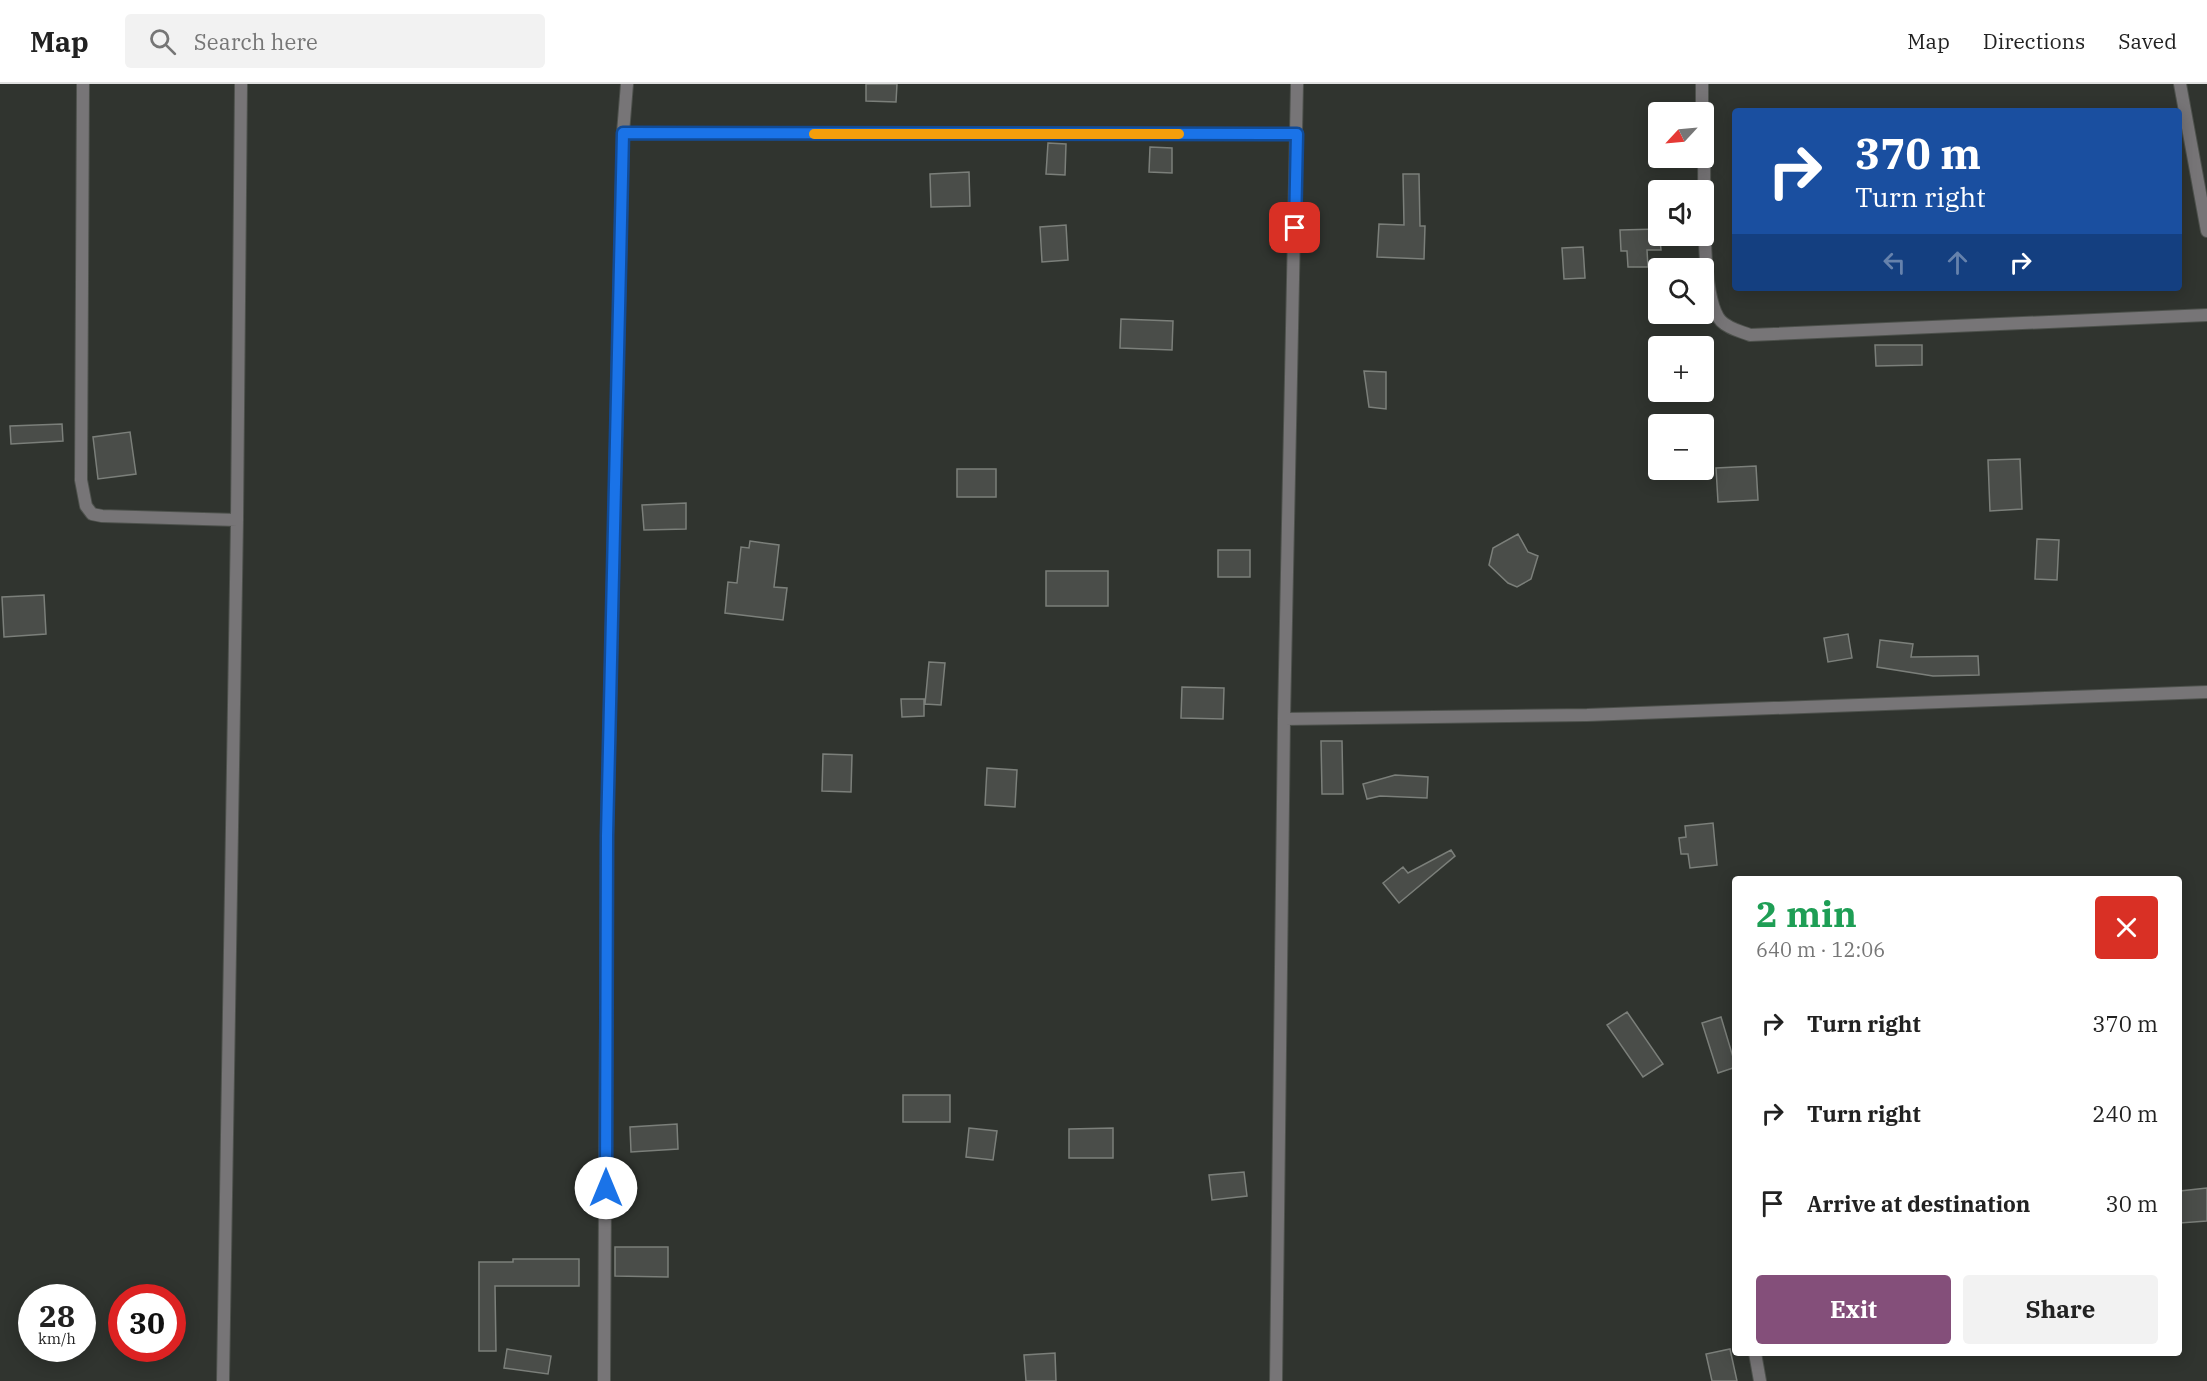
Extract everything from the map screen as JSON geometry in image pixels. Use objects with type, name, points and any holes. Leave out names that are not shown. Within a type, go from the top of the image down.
[{"type":"street","points":[[83,84],[81,480],[86,506],[92,514],[102,516],[237,520]]},
{"type":"street","points":[[223,1381],[237,520],[241,84]]},
{"type":"street","points":[[604,1381],[607,836],[623,133],[627,84]]},
{"type":"street","points":[[1276,1381],[1284,719],[1297,84]]},
{"type":"street","points":[[1701,84],[1702,102]]},
{"type":"street","points":[[2180,84],[2207,231]]},
{"type":"street","points":[[623,133],[1297,134]]},
{"type":"street","points":[[1704,168],[1708,283],[1720,320],[1728,327],[1750,335],[2207,315]]},
{"type":"street","points":[[1284,719],[1587,715],[2207,692]]},
{"type":"street","points":[[1756,1356],[1760,1381]]},
{"type":"building","points":[[866,84],[897,84],[896,102],[866,101]]},
{"type":"building","points":[[1048,143],[1066,144],[1065,175],[1046,174]]},
{"type":"building","points":[[1150,147],[1172,148],[1172,173],[1149,172]]},
{"type":"building","points":[[969,172],[970,206],[931,207],[930,174]]},
{"type":"building","points":[[1403,174],[1419,174],[1420,226],[1425,226],[1424,259],[1377,257],[1379,224],[1404,225]]},
{"type":"building","points":[[1066,225],[1068,260],[1042,262],[1040,227]]},
{"type":"building","points":[[1648,229],[1648,246],[1661,246],[1661,250],[1647,250],[1648,267],[1628,267],[1627,251],[1621,251],[1620,230]]},
{"type":"building","points":[[1583,247],[1585,278],[1564,279],[1562,248]]},
{"type":"building","points":[[1121,319],[1173,321],[1172,350],[1120,348]]},
{"type":"building","points":[[1875,345],[1922,345],[1922,365],[1876,366]]},
{"type":"building","points":[[1364,371],[1386,372],[1386,409],[1369,407]]},
{"type":"building","points":[[62,424],[63,441],[11,444],[10,426]]},
{"type":"building","points":[[130,432],[136,474],[98,479],[93,437]]},
{"type":"building","points":[[2020,459],[2022,509],[1990,511],[1988,460]]},
{"type":"building","points":[[1756,466],[1758,500],[1718,502],[1716,468]]},
{"type":"building","points":[[957,469],[996,469],[996,497],[957,497]]},
{"type":"building","points":[[686,503],[686,529],[644,530],[642,505]]},
{"type":"building","points":[[1518,534],[1528,552],[1538,556],[1531,579],[1517,587],[1508,583],[1489,565],[1493,548]]},
{"type":"building","points":[[2037,539],[2059,540],[2057,580],[2035,579]]},
{"type":"building","points":[[750,541],[779,545],[774,587],[787,588],[783,620],[725,613],[728,582],[737,583],[741,547],[749,548]]},
{"type":"building","points":[[1218,550],[1250,550],[1250,577],[1218,577]]},
{"type":"building","points":[[1046,571],[1108,571],[1108,606],[1046,606]]},
{"type":"building","points":[[44,595],[46,634],[4,637],[2,597]]},
{"type":"building","points":[[1848,634],[1852,658],[1828,662],[1824,638]]},
{"type":"building","points":[[1880,640],[1913,644],[1911,657],[1978,656],[1979,675],[1933,676],[1877,667]]},
{"type":"building","points":[[929,662],[945,663],[941,705],[925,704]]},
{"type":"building","points":[[1182,687],[1224,688],[1223,719],[1181,718]]},
{"type":"building","points":[[901,699],[924,699],[924,716],[902,717]]},
{"type":"building","points":[[1321,741],[1342,741],[1343,794],[1322,794]]},
{"type":"building","points":[[823,754],[852,755],[851,792],[822,791]]},
{"type":"building","points":[[987,768],[1017,770],[1015,807],[985,805]]},
{"type":"building","points":[[1395,775],[1428,777],[1427,798],[1380,796],[1367,799],[1363,784]]},
{"type":"building","points":[[1713,823],[1717,865],[1690,868],[1688,854],[1681,854],[1679,838],[1686,837],[1685,826]]},
{"type":"building","points":[[1451,850],[1455,856],[1399,903],[1383,883],[1403,867],[1408,873]]},
{"type":"building","points":[[1627,1012],[1663,1064],[1643,1077],[1607,1025]]},
{"type":"building","points":[[1721,1017],[1732,1054],[1732,1068],[1718,1073],[1702,1023]]},
{"type":"building","points":[[903,1095],[950,1095],[950,1122],[903,1122]]},
{"type":"building","points":[[677,1124],[678,1149],[631,1152],[630,1127]]},
{"type":"building","points":[[969,1128],[997,1131],[993,1160],[966,1157]]},
{"type":"building","points":[[1113,1128],[1113,1158],[1069,1158],[1069,1129]]},
{"type":"building","points":[[1244,1172],[1247,1196],[1212,1200],[1209,1175]]},
{"type":"building","points":[[2207,1188],[2207,1221],[2182,1223],[2182,1191]]},
{"type":"building","points":[[615,1247],[668,1247],[668,1277],[615,1276]]},
{"type":"building","points":[[513,1259],[579,1259],[579,1286],[495,1286],[496,1351],[479,1351],[479,1262],[513,1262]]},
{"type":"building","points":[[507,1349],[551,1356],[548,1374],[504,1368]]},
{"type":"building","points":[[1730,1349],[1737,1381],[1712,1381],[1706,1354]]},
{"type":"building","points":[[1055,1353],[1056,1381],[1026,1381],[1024,1355]]},
{"type":"slow traffic","points":[[814,134],[1179,134]]},
{"type":"route","points":[[606,1188],[607,836],[623,133],[1297,134],[1295,228]]}]
